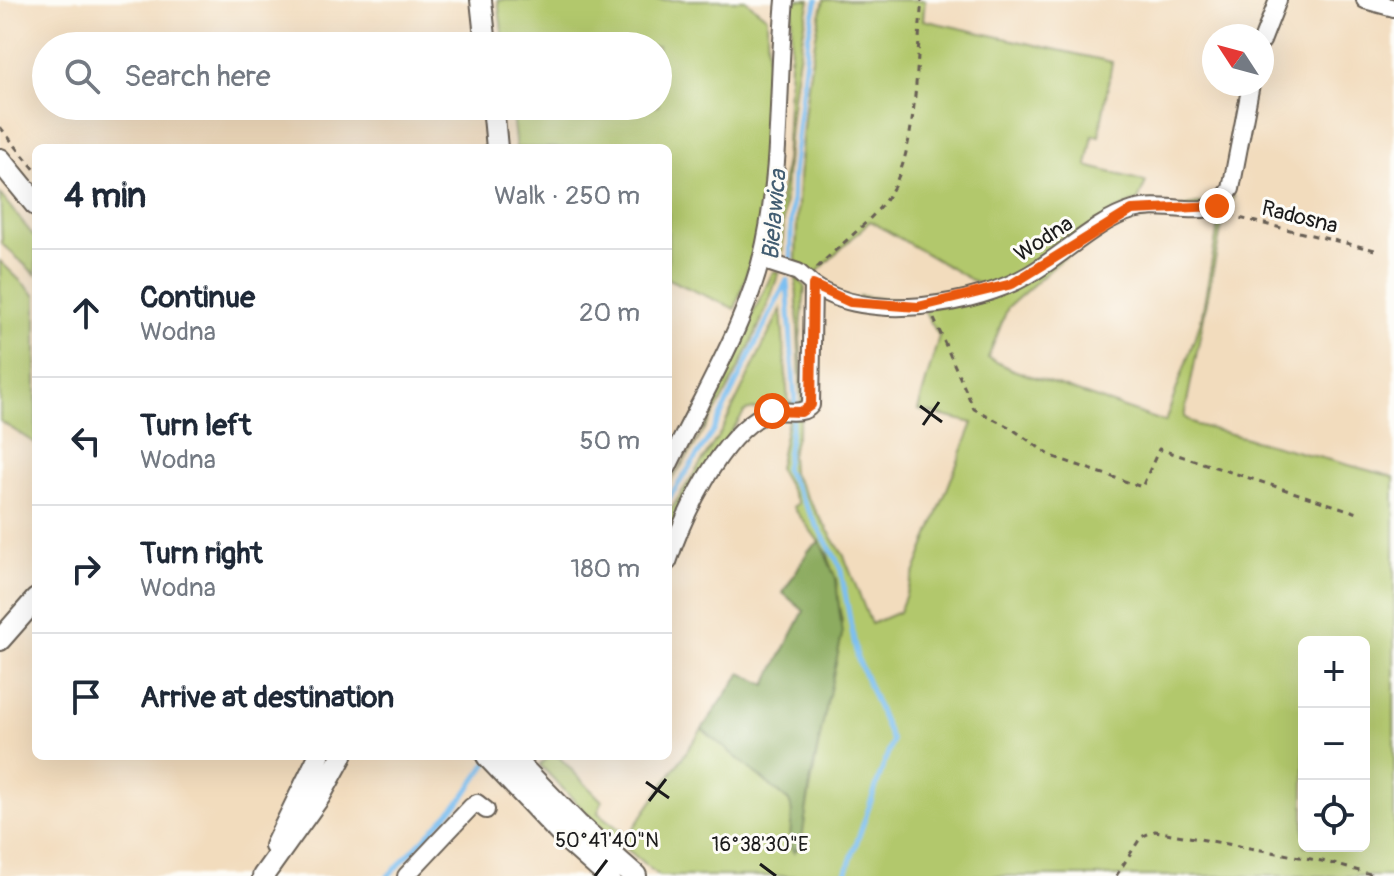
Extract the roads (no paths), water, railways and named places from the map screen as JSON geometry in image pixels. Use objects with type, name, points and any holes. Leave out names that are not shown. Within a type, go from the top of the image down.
[{"type":"main road","points":[[0,160],[32,199]]},
{"type":"main road","points":[[503,761],[609,876]]},
{"type":"main road","points":[[503,761],[635,876]]},
{"type":"street","points":[[481,0],[484,32]]},
{"type":"street","points":[[672,459],[744,308],[761,260],[779,154],[785,0]]},
{"type":"street","points":[[1269,24],[1278,0]]},
{"type":"street","points":[[1365,0],[1394,8]]},
{"type":"street","name":"Wodna","points":[[761,260],[850,302],[887,307],[926,305],[1012,284],[1132,210],[1208,208],[1223,203],[1231,189],[1249,96]]},
{"type":"street","points":[[494,120],[497,144]]},
{"type":"street","points":[[672,551],[687,512],[741,429],[772,411],[794,411],[812,402],[799,276]]},
{"type":"street","points":[[0,640],[32,604]]},
{"type":"street","points":[[262,876],[317,760]]},
{"type":"street","points":[[262,876],[320,796],[340,760]]},
{"type":"street","points":[[406,876],[471,807],[477,803],[486,810]]},
{"type":"waterway","name":"Bielawica","points":[[790,265],[793,174],[808,37],[817,0]]},
{"type":"waterway","points":[[787,280],[795,403],[785,469],[840,566],[857,657],[892,741],[845,876]]},
{"type":"waterway","name":"Bielawica","points":[[672,494],[712,433],[786,282]]},
{"type":"waterway","name":"Bielawica","points":[[388,876],[462,799],[487,763]]}]
